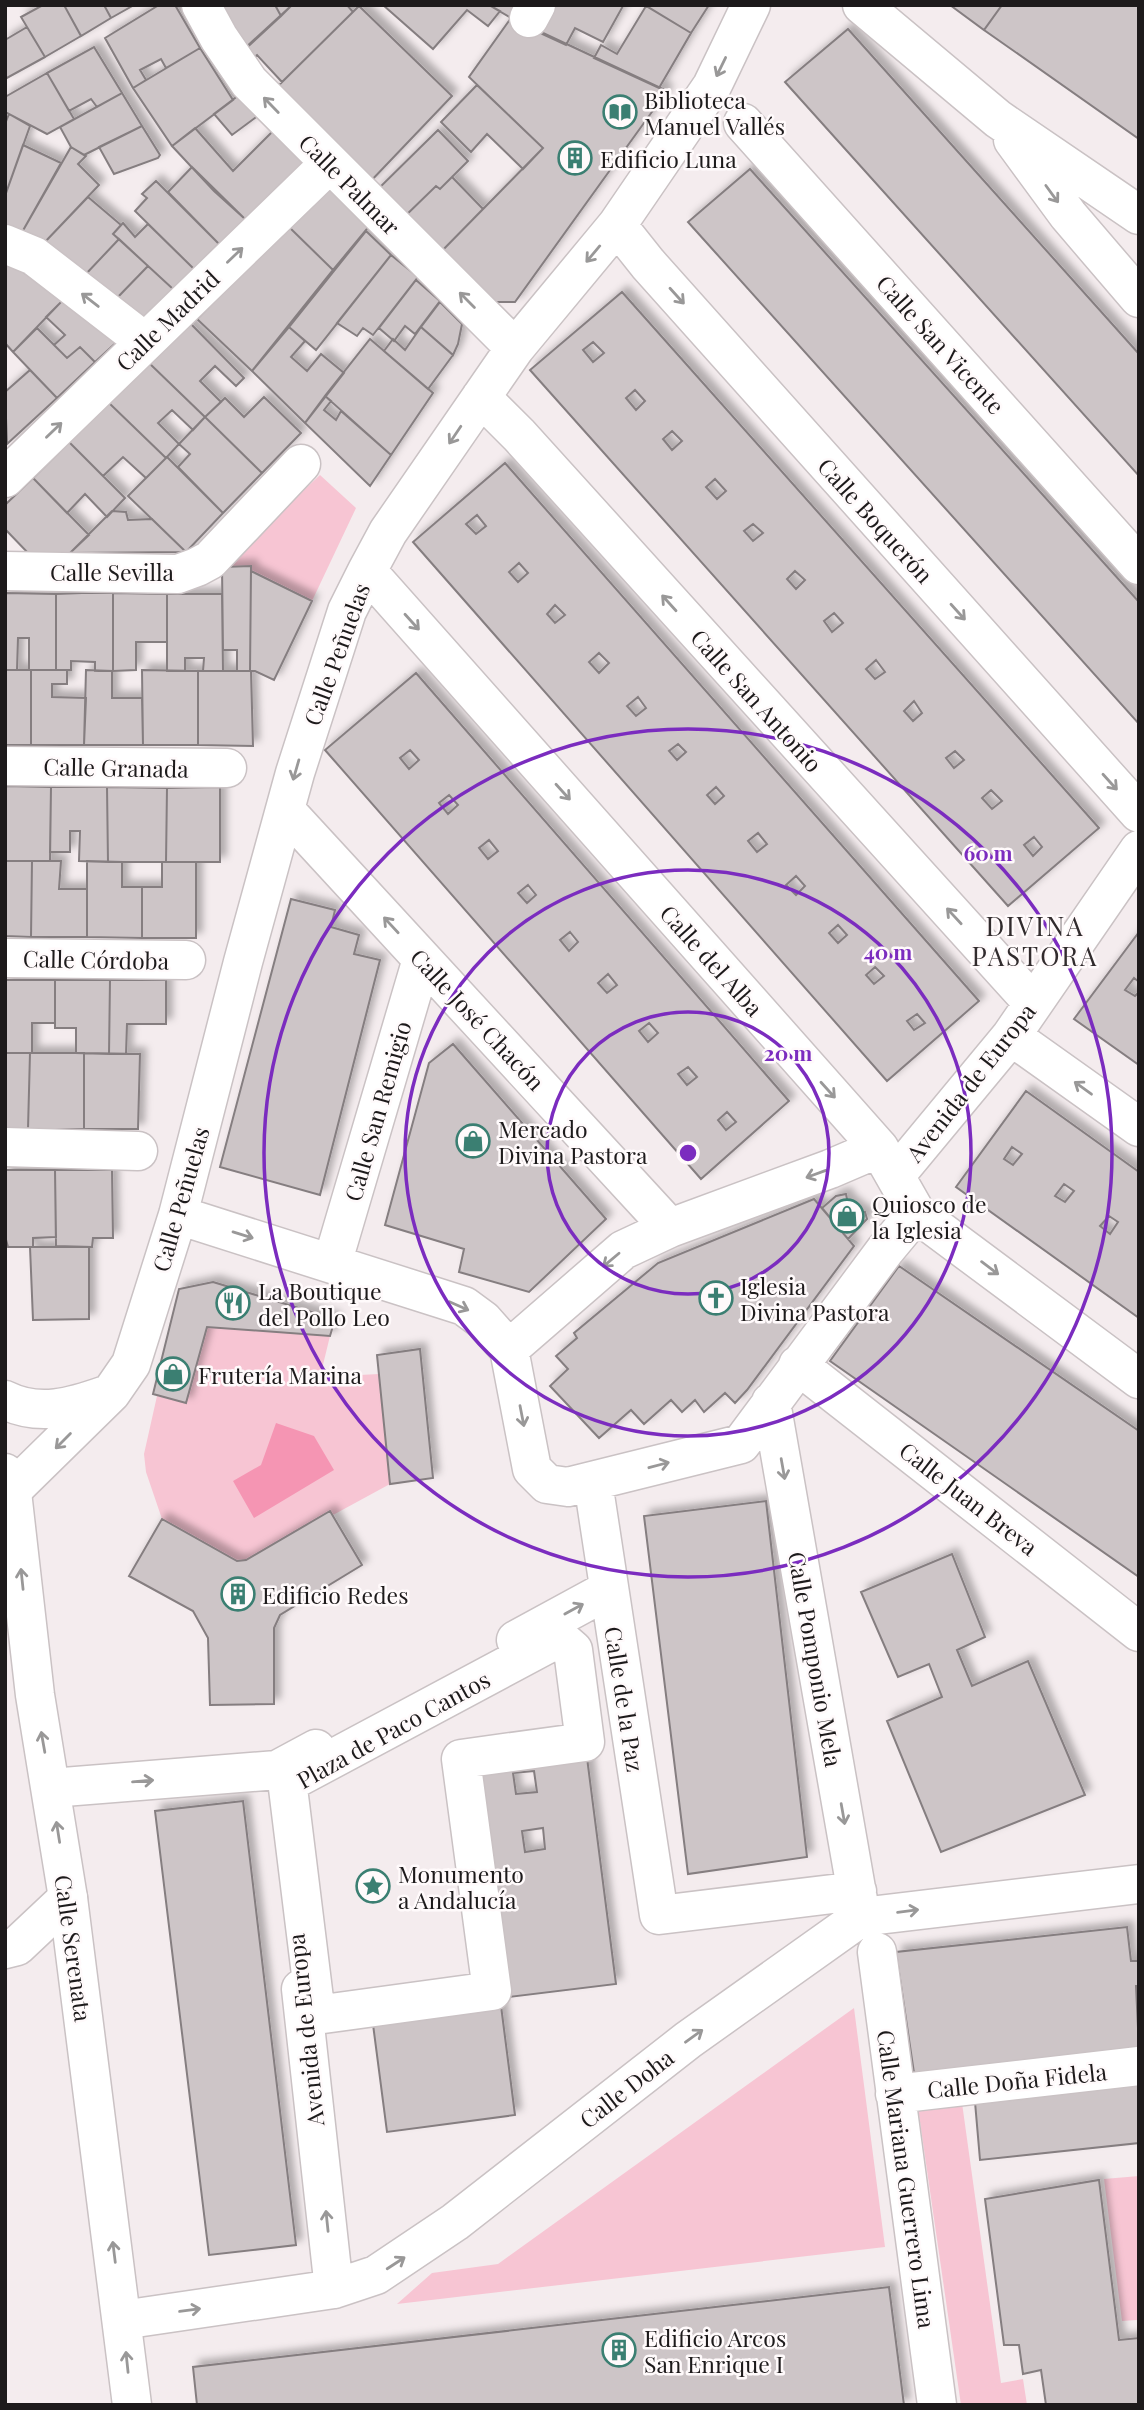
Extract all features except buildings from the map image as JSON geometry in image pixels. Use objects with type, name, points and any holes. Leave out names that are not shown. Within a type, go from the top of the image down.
[{"type":"street","name":"Calle Palmar","points":[[201,5],[219,38],[249,82],[515,348]]},
{"type":"street","name":"Calle Peñuelas","points":[[8,1488],[111,1393],[131,1364],[178,1215],[295,773],[347,611],[367,571],[388,532],[515,348],[618,225],[712,86],[751,5]]},
{"type":"street","points":[[862,5],[998,119],[1139,215]]},
{"type":"street","points":[[998,119],[1068,215],[1139,298]]},
{"type":"street","name":"Calle San Vicente","points":[[743,123],[1139,565]]},
{"type":"street","name":"Calle Madrid","points":[[5,478],[330,163]]},
{"type":"street","name":"Calle Boquerón","points":[[618,225],[648,264],[1139,813]]},
{"type":"street","points":[[5,244],[34,256],[144,341]]},
{"type":"street","name":"Calle San Antonio","points":[[481,397],[1033,1003]]},
{"type":"street","name":"Calle Sevilla","points":[[5,571],[178,573],[197,568],[209,560],[301,464]]},
{"type":"street","name":"Calle del Alba","points":[[367,571],[887,1162],[916,1213],[1139,1379]]},
{"type":"street","name":"Calle Granada","points":[[5,766],[227,768]]},
{"type":"street","name":"Calle José Chacón","points":[[286,811],[670,1228]]},
{"type":"street","name":"Avenida de Europa","points":[[887,1162],[1011,1036],[1135,862]]},
{"type":"street","name":"Calle Córdoba","points":[[5,958],[186,960]]},
{"type":"street","name":"Calle San Remigio","points":[[332,1264],[422,959]]},
{"type":"street","points":[[1011,1036],[1139,1127]]},
{"type":"street","points":[[5,1147],[138,1151]]},
{"type":"street","points":[[509,1349],[624,1250],[670,1228],[830,1169],[887,1162]]},
{"type":"street","points":[[178,1215],[464,1306],[483,1320],[509,1349],[532,1469],[547,1484],[568,1487],[741,1444],[798,1365],[916,1213]]},
{"type":"street","name":"Calle Juan Breva","points":[[798,1365],[1139,1632]]},
{"type":"street","points":[[5,1400],[38,1410],[73,1407],[111,1393]]},
{"type":"street","name":"Calle Pomponio Mela","points":[[771,1402],[859,1904]]},
{"type":"street","name":"Calle de la Paz","points":[[593,1482],[659,1915],[859,1904]]},
{"type":"street","name":"Calle Serenata","points":[[8,1488],[35,1695],[68,1898],[132,2405]]},
{"type":"street","points":[[51,1788],[276,1770],[608,1590]]},
{"type":"street","points":[[5,1615],[35,1695]]},
{"type":"street","name":"Plaza de Paco Cantos","points":[[553,1641],[565,1643],[573,1650],[584,1742],[461,1759],[492,1991],[316,2015],[289,1788],[293,1780],[553,1641]]},
{"type":"street","name":"Avenida de Europa","points":[[276,1770],[334,2289]]},
{"type":"street","name":"Calle Doha","points":[[122,2320],[334,2289],[376,2276],[422,2246],[859,1904],[1139,1884]]},
{"type":"street","points":[[5,1949],[17,1946],[68,1898]]},
{"type":"street","name":"Calle Mariana Guerrero Lima","points":[[877,1952],[937,2405]]},
{"type":"street","name":"Calle Doña Fidela","points":[[895,2094],[1139,2066]]},
{"type":"shaded area","points":[[320,475],[356,508],[312,601],[260,575],[222,567]]},
{"type":"shaded area","points":[[207,1327],[330,1336],[320,1377],[379,1374],[390,1484],[333,1515],[330,1511],[246,1560],[237,1561],[162,1519],[146,1472],[144,1454],[157,1396],[185,1403]]},
{"type":"shaded area","points":[[276,1423],[314,1436],[334,1470],[254,1518],[233,1481],[261,1465]]},
{"type":"shaded area","points":[[854,2008],[885,2247],[397,2304],[432,2273],[498,2264]]},
{"type":"shaded area","points":[[962,2103],[1001,2383],[1023,2379],[1027,2405],[961,2405],[918,2108]]},
{"type":"shaded area","points":[[1139,2176],[1139,2334],[1137,2320],[1122,2321],[1104,2179]]},
{"type":"place","name":"Biblioteca Manuel Vallés","points":[[620,112]]},
{"type":"place","name":"Edificio Luna","points":[[575,158]]},
{"type":"place","name":"Mercado Divina Pastora","points":[[473,1141]]},
{"type":"place","name":"Quiosco de la Iglesia","points":[[847,1216]]},
{"type":"place","name":"Iglesia Divina Pastora","points":[[716,1298]]},
{"type":"place","name":"La Boutique del Pollo Leo","points":[[233,1303]]},
{"type":"place","name":"Frutería Marina","points":[[173,1374]]},
{"type":"place","name":"Edificio Redes","points":[[238,1594]]},
{"type":"place","name":"Monumento a Andalucía","points":[[373,1886]]},
{"type":"place","name":"Edificio Arcos San Enrique I","points":[[619,2350]]},
{"type":"district","name":"DIVINA PASTORA","points":[[1035,940]]}]
